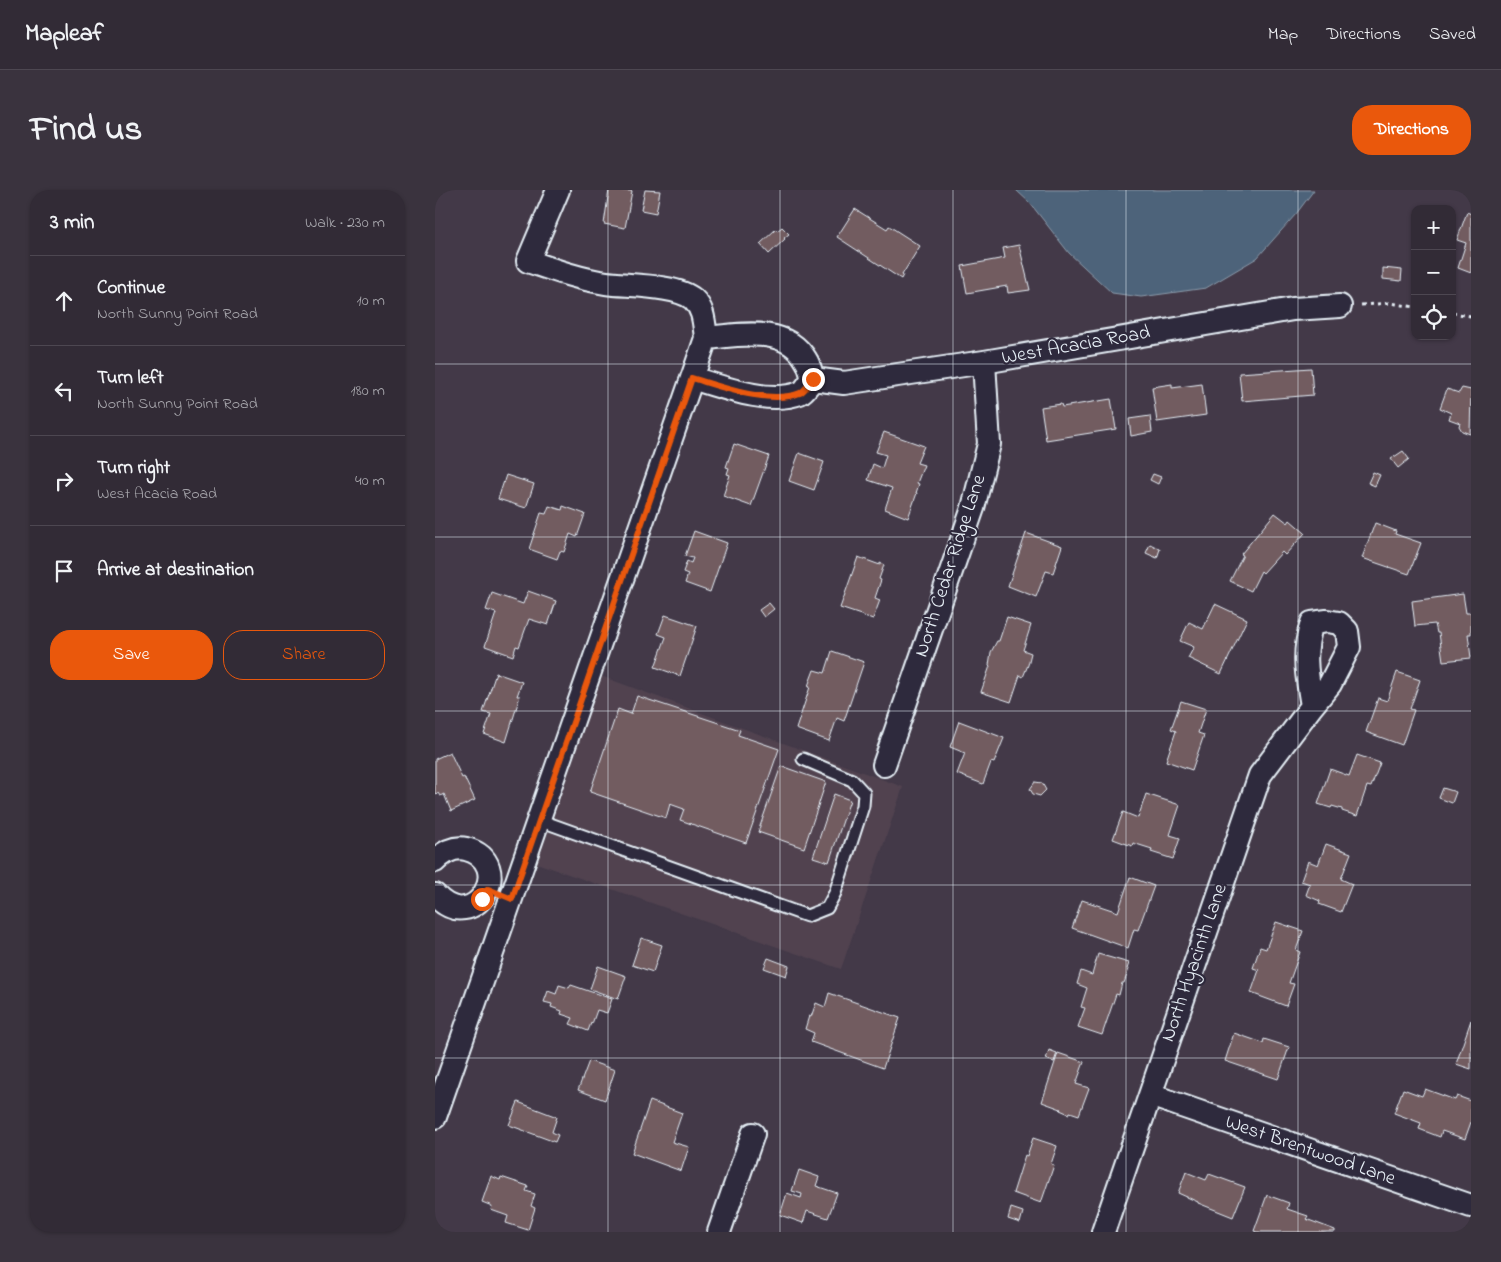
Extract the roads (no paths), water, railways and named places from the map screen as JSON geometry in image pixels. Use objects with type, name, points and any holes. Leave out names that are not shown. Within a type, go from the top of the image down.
[{"type":"street","points":[[435,1117],[706,338],[702,311],[692,298],[683,294],[668,290],[606,283],[577,277],[528,261],[558,190]]},
{"type":"street","name":"West Acacia Road","points":[[813,379],[844,383],[984,362],[1293,309],[1340,306]]},
{"type":"street","points":[[692,378],[755,395],[778,397],[801,393],[813,379],[808,362],[801,352],[788,341],[759,334],[706,338]]},
{"type":"street","name":"North Cedar Ridge Lane","points":[[884,765],[973,508],[987,453],[989,444],[984,362]]},
{"type":"street","name":"North Hyacinth Lane","points":[[1103,1232],[1260,775],[1312,706]]},
{"type":"street","points":[[435,861],[451,849],[463,848],[482,858],[488,867],[490,878],[488,889],[482,899],[473,905],[463,908],[451,907],[435,895]]},
{"type":"street","points":[[488,889],[512,899]]},
{"type":"street","name":"West Brentwood Lane","points":[[1150,1095],[1471,1206]]},
{"type":"street","points":[[719,1232],[753,1134]]},
{"type":"lane","points":[[539,820],[807,916],[827,908],[835,893],[863,806],[864,793],[853,780],[803,759]]},
{"type":"water","points":[[1016,190],[1314,190],[1296,214],[1257,258],[1206,288],[1141,297],[1112,293],[1069,253],[1030,203]]}]
